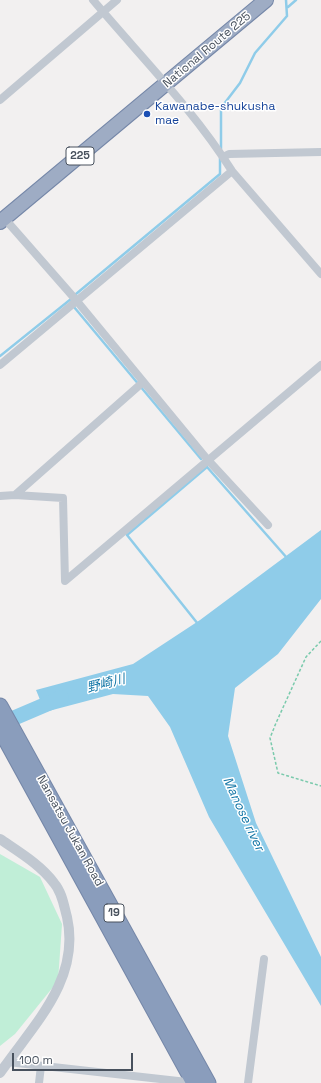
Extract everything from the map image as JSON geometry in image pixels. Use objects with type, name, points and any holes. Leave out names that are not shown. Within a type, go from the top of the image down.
[{"type":"highway","name":"National Route 225","points":[[2,221],[266,0]]},
{"type":"highway","name":"Nansatsu Jukan Road","points":[[0,706],[16,745],[190,1083]]},
{"type":"highway","name":"Nansatsu Jukan Road","points":[[0,729],[16,745],[208,1083]]},
{"type":"street","points":[[93,0],[166,84],[221,154],[232,171],[321,274]]},
{"type":"street","points":[[0,100],[117,0]]},
{"type":"street","points":[[221,154],[321,152]]},
{"type":"street","points":[[0,365],[232,171]]},
{"type":"street","points":[[2,221],[76,300],[140,385],[268,525]]},
{"type":"street","points":[[0,496],[15,495],[63,498],[65,581],[207,459],[321,365]]},
{"type":"street","points":[[15,495],[140,385]]},
{"type":"street","points":[[0,839],[39,868],[55,883],[64,902],[70,943],[66,970],[56,995],[0,1073]]},
{"type":"street","points":[[248,1083],[264,959]]},
{"type":"street","points":[[8,1062],[152,1080],[190,1083]]},
{"type":"street","points":[[39,1083],[41,1066]]},
{"type":"path","points":[[321,641],[306,657],[270,738],[278,773],[321,786]]},
{"type":"green space","points":[[0,854],[40,877],[62,924],[58,981],[15,1034],[0,1046]]},
{"type":"water","name":"Manose river","points":[[321,530],[321,599],[278,654],[235,688],[228,736],[256,823],[321,957],[321,1006],[209,817],[170,727],[148,696],[113,694],[45,712],[36,690],[133,664],[200,620]]},
{"type":"waterway","points":[[221,149],[221,110],[240,83],[255,53],[287,16],[286,0]]},
{"type":"waterway","points":[[288,7],[296,0]]},
{"type":"waterway","points":[[76,294],[220,174],[220,158]]},
{"type":"waterway","points":[[0,356],[71,299]]},
{"type":"waterway","points":[[74,307],[201,459]]},
{"type":"waterway","points":[[198,624],[127,535],[207,467],[205,464]]},
{"type":"waterway","points":[[207,467],[287,558]]},
{"type":"waterway","name":"野崎川","points":[[0,724],[61,698]]},
{"type":"place","name":"Kawanabe-shukusha mae","points":[[147,114]]}]
